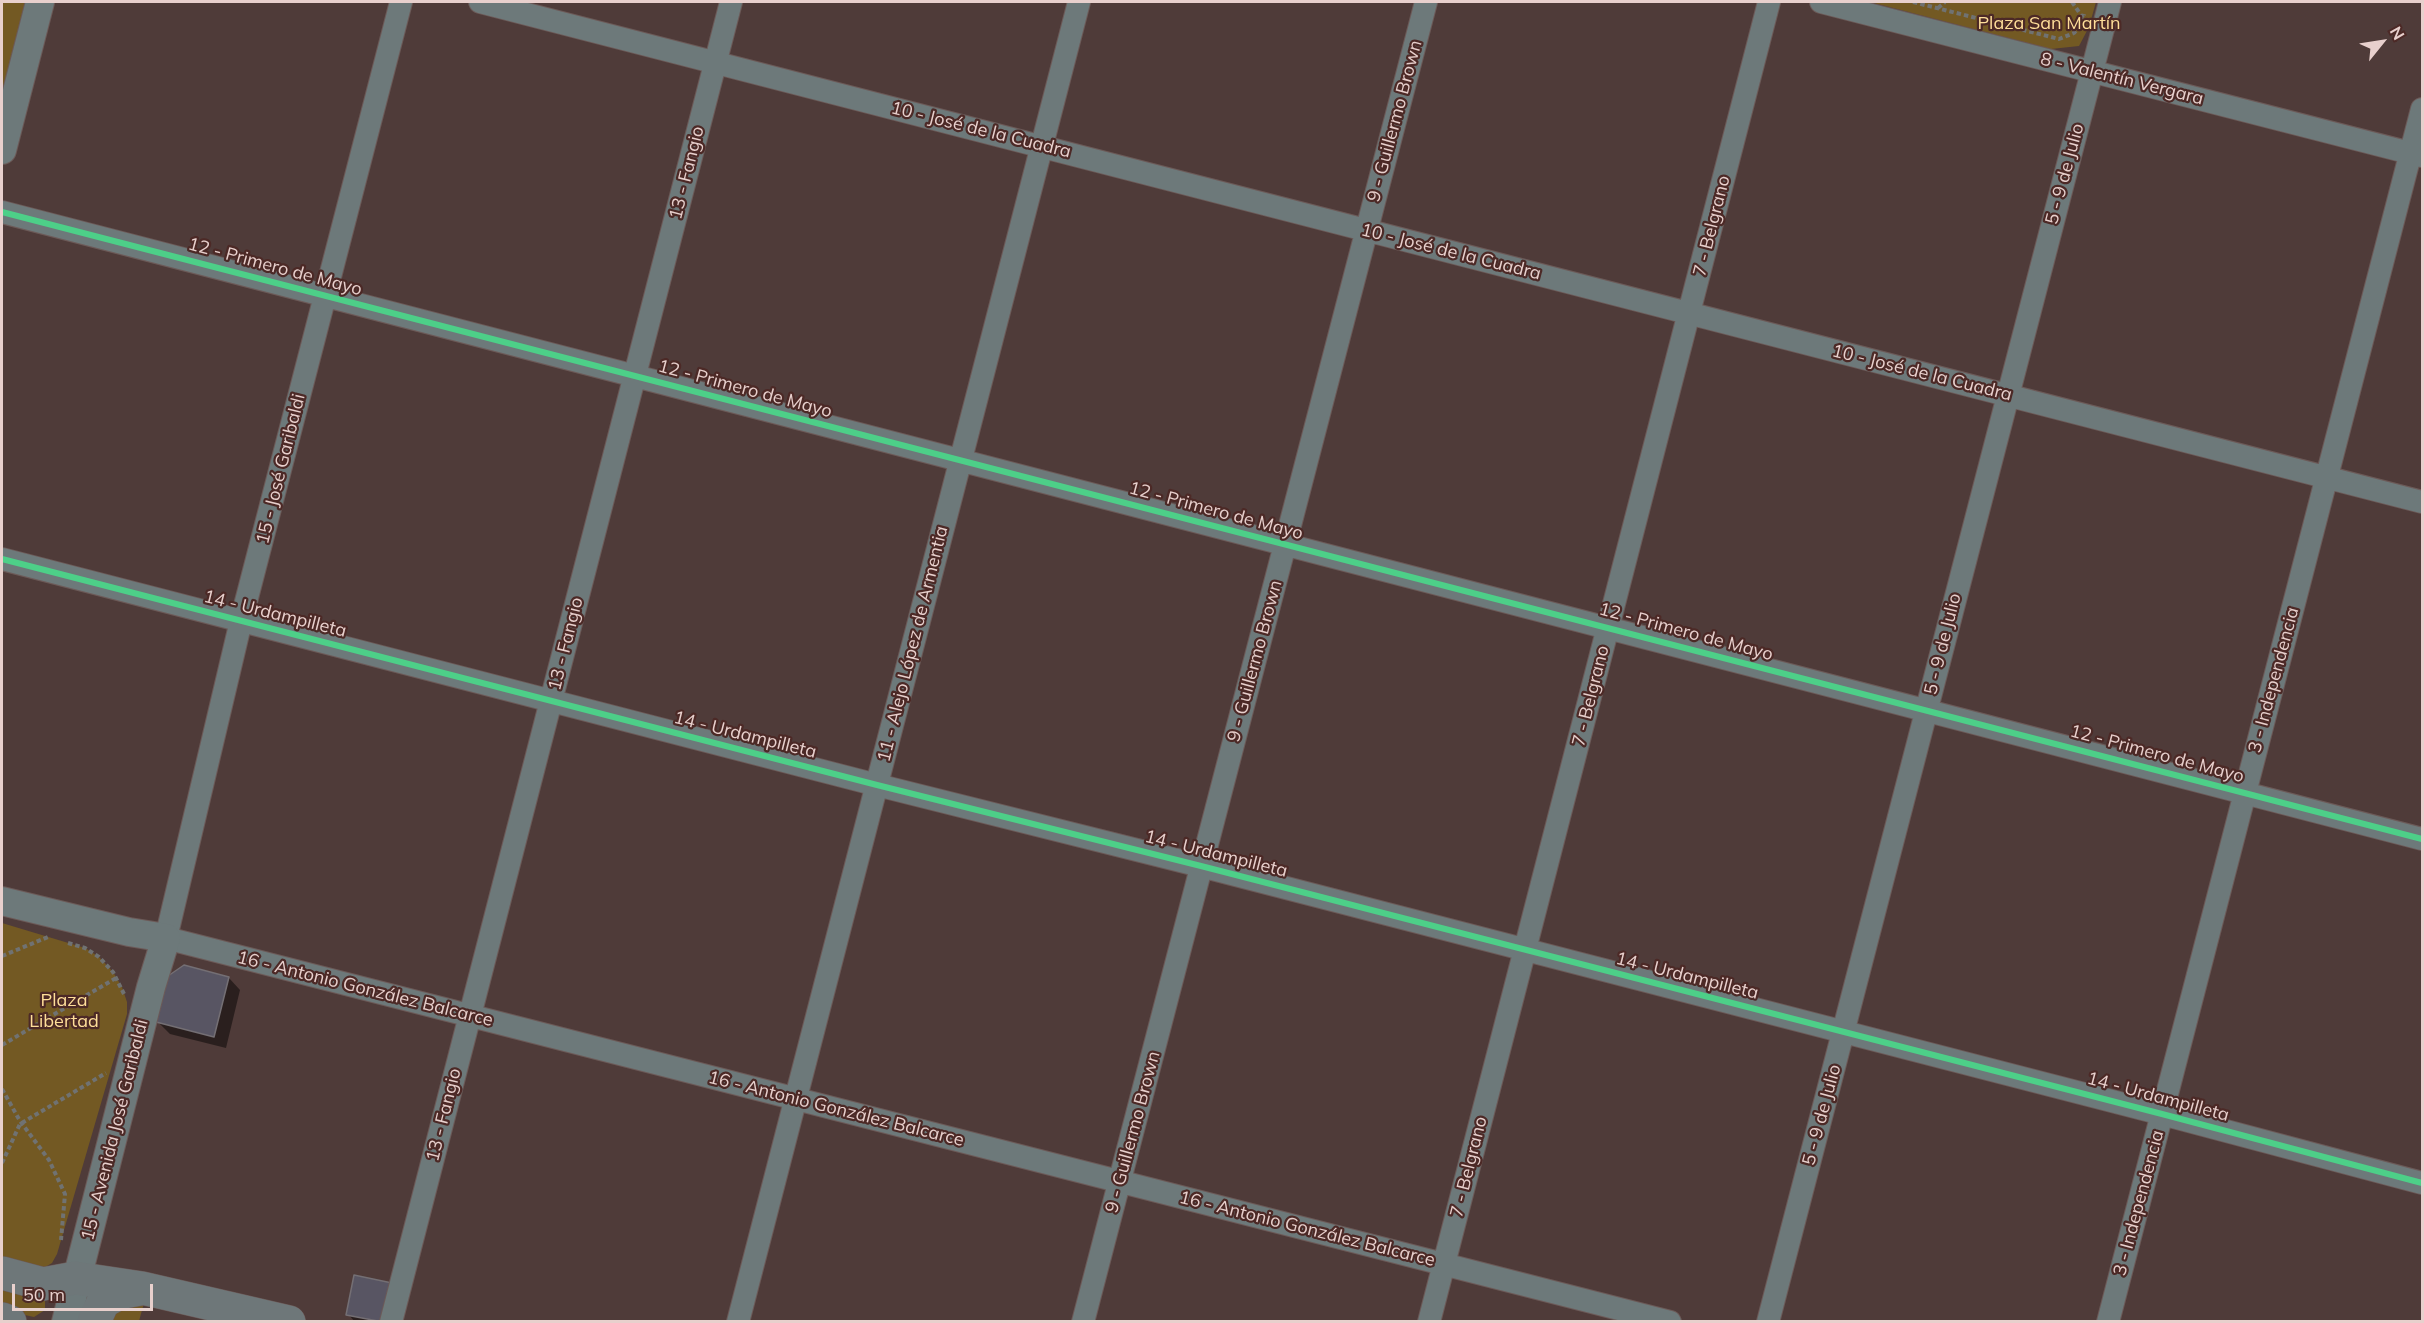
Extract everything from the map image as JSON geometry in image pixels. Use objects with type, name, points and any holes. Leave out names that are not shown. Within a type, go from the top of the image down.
[{"type":"main road","points":[[2,1273],[43,1284],[75,1278],[142,1288],[289,1322]]},
{"type":"main road","points":[[93,1322],[103,1302],[119,1293],[142,1288]]},
{"type":"main road","points":[[2,1320],[10,1322]]},
{"type":"street","points":[[2,150],[40,2]]},
{"type":"street","name":"15 - José Garibaldi","points":[[166,938],[241,621],[401,2]]},
{"type":"street","name":"10 - José de la Cuadra","points":[[480,2],[2422,502]]},
{"type":"street","name":"13 - Fangio","points":[[391,1322],[731,2]]},
{"type":"street","name":"11 - Alejo López de Armentia","points":[[738,1322],[1079,2]]},
{"type":"street","name":"9 - Guillermo Brown","points":[[1083,1322],[1426,2]]},
{"type":"street","name":"7 - Belgrano","points":[[1429,1322],[1769,2]]},
{"type":"street","name":"8 - Valentín Vergara","points":[[1821,2],[2417,154]]},
{"type":"street","name":"5 - 9 de Julio","points":[[1768,1322],[2110,2]]},
{"type":"street","name":"3 - Independencia","points":[[2108,1322],[2327,477],[2417,154],[2422,109]]},
{"type":"street","name":"12 - Primero de Mayo","points":[[2,212],[2422,838]]},
{"type":"street","name":"14 - Urdampilleta","points":[[2,559],[877,785],[1525,949],[2422,1183]]},
{"type":"street","name":"16 - Antonio González Balcarce","points":[[2,901],[129,932],[166,938],[1670,1322]]},
{"type":"street","name":"15 - Avenida José Garibaldi","points":[[66,1322],[75,1278],[90,1232],[151,987],[166,938]]},
{"type":"path","points":[[1913,2],[2059,39],[2074,33],[2081,25],[2085,10]]},
{"type":"path","points":[[1938,8],[1944,2]]},
{"type":"path","points":[[2072,2],[2083,18]]},
{"type":"path","points":[[39,934],[57,940]]},
{"type":"path","points":[[2,956],[48,937]]},
{"type":"path","points":[[67,943],[85,948],[99,957],[116,978],[127,1002]]},
{"type":"path","points":[[2,1045],[116,978]]},
{"type":"path","points":[[2,1163],[21,1123],[111,1070],[108,1081]]},
{"type":"path","points":[[2,1089],[21,1123],[49,1160],[65,1194],[61,1241]]},
{"type":"path","points":[[59,1247],[71,1207]]},
{"type":"green space","points":[[2,2],[32,2],[2,119]]},
{"type":"green space","name":"Plaza San Martín","points":[[1870,2],[2096,2],[2089,27],[2079,46],[2051,49]]},
{"type":"green space","name":"Plaza Libertad","points":[[2,923],[85,948],[99,957],[113,972],[122,987],[127,1002],[127,1014],[57,1254],[52,1263],[40,1270],[2,1264]]},
{"type":"green space","points":[[2,1280],[45,1295],[45,1310],[34,1317],[2,1310]]},
{"type":"green space","points":[[144,1303],[139,1321],[99,1322],[105,1312]]},
{"type":"building","points":[[184,965],[229,977],[214,1037],[156,1022],[168,976]]},
{"type":"building","points":[[354,1275],[392,1283],[383,1322],[346,1315]]},
{"type":"cycle path","points":[[2,212],[2422,839]]},
{"type":"cycle path","points":[[2,559],[877,785],[1201,866],[2422,1183]]}]
